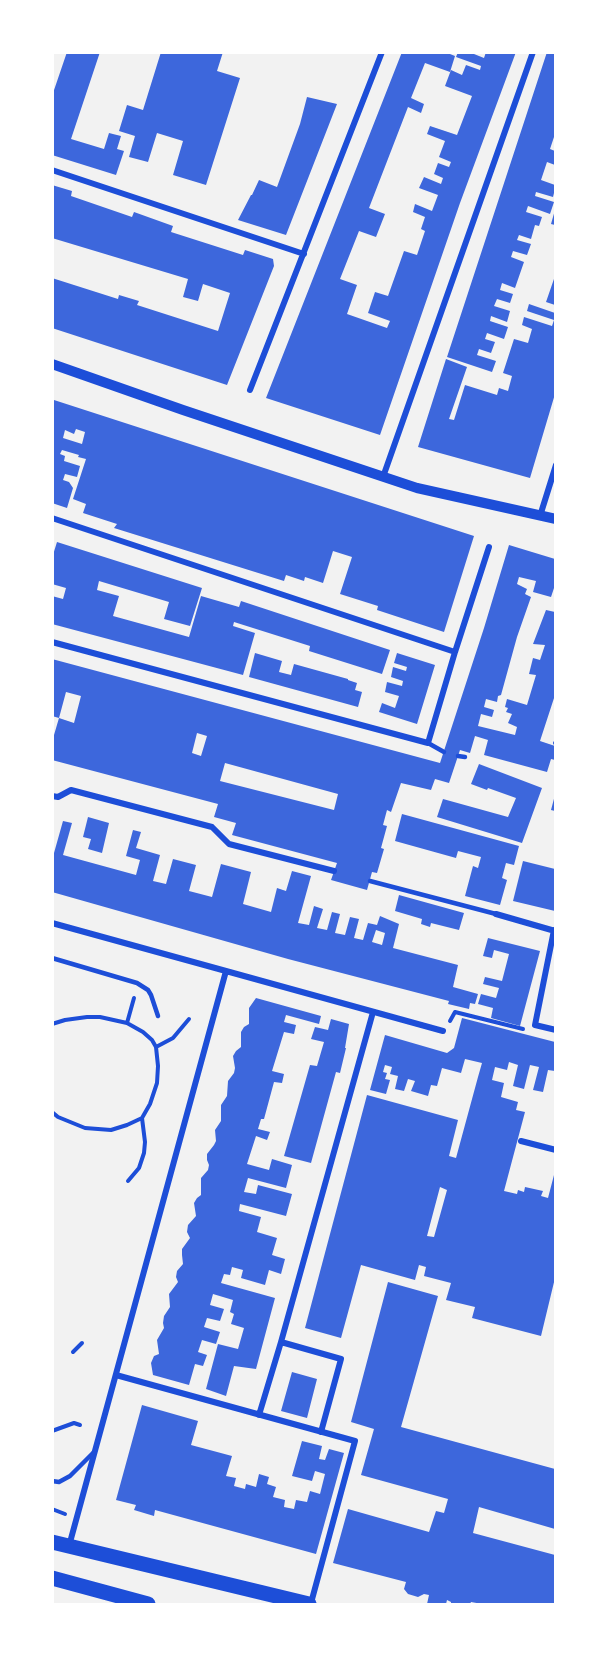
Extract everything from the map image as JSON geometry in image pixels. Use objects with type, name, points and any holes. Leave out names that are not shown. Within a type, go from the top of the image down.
[{"type":"main road","points":[[52,1542],[310,1605]]},
{"type":"main road","points":[[52,1578],[148,1605]]},
{"type":"street","points":[[250,390],[382,52]]},
{"type":"street","points":[[383,477],[533,52]]},
{"type":"street","points":[[52,170],[304,254]]},
{"type":"street","points":[[52,364],[417,488],[555,519]]},
{"type":"street","points":[[540,516],[555,465]]},
{"type":"street","points":[[52,518],[455,652]]},
{"type":"street","points":[[52,642],[428,743],[489,547]]},
{"type":"street","points":[[52,796],[58,797],[71,790],[212,827],[229,844],[334,871]]},
{"type":"street","points":[[496,914],[555,931],[535,1025],[555,1029]]},
{"type":"street","points":[[52,923],[443,1031]]},
{"type":"street","points":[[69,1547],[226,971]]},
{"type":"street","points":[[259,1415],[374,1012]]},
{"type":"street","points":[[521,1141],[555,1150]]},
{"type":"street","points":[[281,1342],[341,1359],[321,1432]]},
{"type":"street","points":[[116,1375],[355,1441],[310,1605]]},
{"type":"lane","points":[[428,743],[444,752]]},
{"type":"lane","points":[[458,756],[465,757]]},
{"type":"lane","points":[[370,881],[496,914]]},
{"type":"lane","points":[[52,958],[138,983],[148,990],[158,1016]]},
{"type":"lane","points":[[52,1481],[59,1482],[70,1476],[95,1451]]},
{"type":"path","points":[[127,1023],[132,1005]]},
{"type":"path","points":[[443,1031],[455,1012],[530,1031],[535,1025]]},
{"type":"path","points":[[52,1024],[65,1020],[100,1017],[127,1023],[143,1032],[156,1047],[157,1083],[153,1097],[142,1118],[145,1148],[142,1163],[128,1180]]},
{"type":"path","points":[[156,1047],[173,1038],[189,1019]]},
{"type":"path","points":[[52,1112],[77,1126],[102,1130],[120,1128],[142,1118]]},
{"type":"path","points":[[73,1352],[82,1343]]},
{"type":"path","points":[[52,1431],[74,1423],[80,1425]]},
{"type":"building","points":[[67,52],[100,52],[71,139],[104,149],[109,133],[121,136],[117,149],[124,151],[116,175],[52,155],[52,96]]},
{"type":"building","points":[[161,52],[223,52],[217,71],[240,78],[206,185],[173,175],[183,141],[157,133],[148,162],[129,157],[135,136],[119,131],[127,105],[143,110]]},
{"type":"building","points":[[402,52],[445,52],[455,56],[450,72],[425,63],[411,98],[424,104],[421,113],[408,107],[369,208],[385,214],[376,237],[359,231],[340,279],[357,285],[347,314],[387,328],[390,321],[368,313],[375,292],[388,296],[404,251],[417,255],[425,231],[421,229],[425,217],[413,212],[415,204],[432,211],[438,195],[419,188],[424,177],[441,184],[443,178],[434,174],[438,163],[449,167],[451,162],[439,157],[445,141],[427,134],[430,126],[457,135],[472,96],[445,86],[451,70],[462,75],[466,65],[480,70],[481,66],[456,57],[458,52],[469,52],[484,58],[486,52],[516,52],[460,203],[380,435],[266,398]]},
{"type":"building","points":[[547,52],[555,52],[555,134],[550,149],[555,151],[555,165],[547,162],[541,180],[555,185],[555,189],[553,197],[536,192],[535,196],[554,202],[550,214],[528,206],[526,212],[542,217],[539,226],[535,225],[531,239],[519,235],[517,240],[531,244],[527,255],[513,251],[511,257],[524,262],[515,288],[502,283],[500,290],[513,294],[510,303],[497,299],[494,306],[510,311],[507,322],[491,316],[490,321],[508,327],[504,339],[487,333],[485,339],[495,342],[491,353],[479,349],[477,355],[496,361],[492,372],[447,357]]},
{"type":"building","points":[[307,97],[337,104],[286,235],[238,220],[259,180],[277,187],[300,124]]},
{"type":"building","points":[[52,185],[72,191],[71,196],[132,217],[134,212],[173,226],[171,232],[243,255],[245,250],[273,259],[274,266],[227,385],[52,328],[52,278],[118,299],[119,295],[139,301],[137,305],[218,331],[230,293],[203,284],[198,301],[183,297],[188,279],[52,238]]},
{"type":"building","points":[[555,210],[555,225],[551,224]]},
{"type":"building","points":[[555,276],[555,305],[546,302]]},
{"type":"building","points":[[529,304],[555,313],[555,394],[530,478],[418,447],[446,359],[467,367],[449,419],[454,420],[465,385],[497,395],[499,388],[508,391],[512,376],[503,373],[514,339],[528,343],[532,329],[522,325],[524,317],[552,326],[554,320],[527,311]]},
{"type":"building","points":[[54,400],[474,536],[444,632],[377,610],[378,606],[340,594],[352,557],[333,551],[323,583],[305,577],[304,581],[286,575],[284,581],[114,528],[117,524],[83,513],[86,504],[73,499],[86,459],[78,457],[79,455],[62,450],[60,454],[65,456],[64,461],[80,466],[77,477],[65,474],[63,480],[69,482],[73,488],[67,508],[52,503],[52,405]],"holes":[[[76,429],[85,432],[82,444],[63,438],[65,430],[74,434]]]},
{"type":"building","points":[[57,542],[202,588],[190,626],[164,619],[169,602],[99,581],[97,590],[119,596],[113,616],[189,637],[201,596],[239,607],[241,601],[390,650],[382,674],[309,651],[310,646],[234,622],[233,626],[255,633],[243,675],[52,624],[52,596],[63,599],[66,588],[52,584],[52,558]]},
{"type":"building","points":[[509,545],[555,559],[555,588],[551,597],[533,592],[536,581],[519,577],[517,584],[527,589],[525,594],[531,597],[501,695],[498,696],[497,702],[486,699],[484,707],[494,710],[492,717],[481,714],[478,726],[515,735],[517,727],[508,723],[512,714],[506,712],[507,699],[527,705],[536,675],[529,674],[533,658],[540,660],[545,645],[533,644],[546,610],[555,612],[555,695],[540,741],[555,746],[555,760],[551,759],[547,772],[484,755],[488,740],[475,736],[470,753],[460,750],[449,783],[435,779],[431,790],[401,783],[391,812],[387,810],[383,825],[387,826],[381,848],[384,849],[377,873],[372,872],[367,890],[331,880],[337,863],[232,835],[236,823],[214,817],[218,804],[52,760],[52,734],[54,735],[59,718],[52,716],[52,659],[440,763]],"holes":[[[66,692],[81,696],[74,723],[59,718]],[[197,733],[207,736],[201,756],[192,753]],[[225,763],[338,794],[334,810],[220,781]]]},
{"type":"building","points":[[255,653],[282,661],[279,672],[291,675],[294,664],[357,683],[355,690],[362,692],[358,707],[249,677]]},
{"type":"building","points":[[397,653],[435,665],[417,724],[379,712],[382,703],[395,708],[399,696],[385,692],[387,682],[402,686],[403,681],[391,677],[393,667],[406,671],[407,667],[394,663]]},
{"type":"building","points":[[479,764],[542,788],[522,843],[437,817],[443,799],[508,817],[516,798],[471,784]]},
{"type":"building","points":[[555,795],[555,811],[551,810]]},
{"type":"building","points":[[402,814],[519,846],[514,865],[506,863],[502,878],[507,880],[500,905],[465,896],[473,866],[478,868],[481,857],[458,851],[456,858],[395,841]]},
{"type":"building","points":[[88,817],[109,823],[102,853],[88,849],[91,839],[83,837]]},
{"type":"building","points":[[63,821],[72,823],[63,855],[136,875],[140,860],[126,856],[133,830],[141,832],[136,848],[160,855],[153,881],[166,884],[173,859],[196,865],[189,891],[212,897],[221,864],[251,872],[243,904],[271,912],[277,888],[286,891],[292,871],[311,876],[298,923],[309,925],[314,906],[323,909],[317,928],[327,930],[332,912],[340,914],[335,933],[345,935],[350,917],[359,919],[354,938],[363,940],[368,923],[377,925],[380,916],[399,924],[393,948],[458,965],[453,987],[478,994],[475,1004],[470,1003],[469,1009],[448,1004],[449,1001],[288,959],[52,892],[52,853],[54,853]],"holes":[[[376,930],[385,933],[382,945],[372,942]]]},
{"type":"building","points":[[523,861],[555,869],[555,911],[513,901]]},
{"type":"building","points":[[399,895],[464,913],[459,930],[431,923],[430,927],[421,924],[422,919],[395,911]]},
{"type":"building","points":[[488,938],[540,951],[520,1026],[491,1018],[493,1008],[478,1004],[481,994],[496,998],[499,988],[483,984],[485,977],[502,981],[509,954],[494,950],[492,958],[483,956]]},
{"type":"building","points":[[256,998],[321,1016],[319,1024],[286,1015],[284,1022],[296,1025],[294,1034],[284,1032],[272,1071],[284,1074],[282,1083],[274,1082],[264,1119],[261,1119],[258,1129],[270,1132],[267,1140],[256,1136],[247,1164],[269,1170],[272,1159],[292,1165],[286,1188],[248,1178],[244,1192],[256,1194],[258,1185],[292,1194],[286,1216],[240,1204],[239,1211],[261,1217],[257,1232],[277,1238],[272,1255],[285,1259],[281,1274],[269,1270],[265,1285],[241,1278],[243,1270],[232,1267],[230,1275],[224,1274],[221,1283],[275,1298],[256,1369],[234,1366],[226,1396],[206,1389],[218,1344],[238,1349],[244,1328],[231,1324],[234,1314],[230,1312],[233,1300],[213,1294],[210,1305],[224,1309],[220,1321],[207,1318],[204,1327],[220,1332],[216,1344],[202,1340],[198,1352],[207,1355],[203,1366],[195,1364],[189,1385],[153,1375],[151,1363],[154,1356],[159,1354],[157,1340],[164,1328],[164,1316],[170,1307],[169,1294],[178,1282],[177,1271],[183,1264],[182,1249],[190,1238],[187,1232],[188,1225],[196,1216],[194,1203],[201,1195],[201,1178],[208,1170],[207,1154],[216,1141],[215,1130],[221,1121],[221,1105],[227,1096],[228,1081],[235,1068],[233,1056],[241,1047],[241,1032],[249,1024],[249,1008]]},
{"type":"building","points":[[462,1018],[555,1042],[555,1071],[548,1070],[543,1092],[533,1090],[539,1067],[530,1065],[524,1089],[513,1086],[518,1065],[509,1062],[507,1070],[495,1067],[492,1080],[504,1083],[501,1097],[518,1102],[516,1110],[525,1112],[504,1191],[517,1194],[518,1190],[524,1192],[525,1187],[543,1191],[541,1196],[548,1198],[555,1175],[555,1278],[541,1336],[472,1318],[475,1307],[446,1300],[451,1283],[424,1276],[426,1267],[419,1265],[415,1280],[361,1265],[341,1338],[305,1328],[367,1095],[458,1120],[449,1156],[456,1158],[482,1063],[465,1059],[461,1073],[442,1068],[437,1086],[431,1085],[428,1096],[411,1091],[415,1081],[408,1079],[404,1091],[395,1089],[398,1076],[390,1074],[392,1067],[385,1065],[383,1072],[387,1073],[385,1079],[390,1080],[386,1094],[370,1090],[385,1035],[447,1053],[454,1048]],"holes":[[[440,1187],[447,1190],[434,1237],[427,1236]]]},
{"type":"building","points":[[331,1019],[349,1024],[346,1048],[340,1073],[336,1072],[311,1163],[284,1156],[310,1065],[317,1066],[324,1042],[311,1039],[315,1027],[328,1030]]},
{"type":"building","points":[[388,1282],[438,1296],[401,1427],[555,1469],[555,1529],[479,1507],[473,1533],[555,1555],[555,1604],[471,1602],[470,1604],[451,1604],[447,1600],[446,1604],[427,1604],[429,1595],[424,1594],[418,1597],[408,1594],[404,1589],[406,1582],[333,1563],[348,1509],[429,1532],[436,1511],[444,1513],[448,1499],[361,1475],[374,1429],[351,1422]]},
{"type":"building","points":[[292,1372],[317,1379],[307,1418],[281,1411]]},
{"type":"building","points":[[142,1405],[198,1421],[191,1445],[232,1456],[226,1476],[236,1478],[234,1486],[245,1489],[246,1484],[256,1487],[259,1474],[269,1477],[267,1484],[276,1487],[273,1497],[285,1500],[284,1507],[294,1509],[296,1500],[307,1502],[310,1491],[320,1494],[325,1474],[315,1471],[312,1481],[292,1476],[302,1441],[322,1446],[319,1459],[325,1460],[329,1449],[344,1453],[316,1554],[155,1510],[154,1516],[134,1510],[136,1505],[116,1500]]}]
